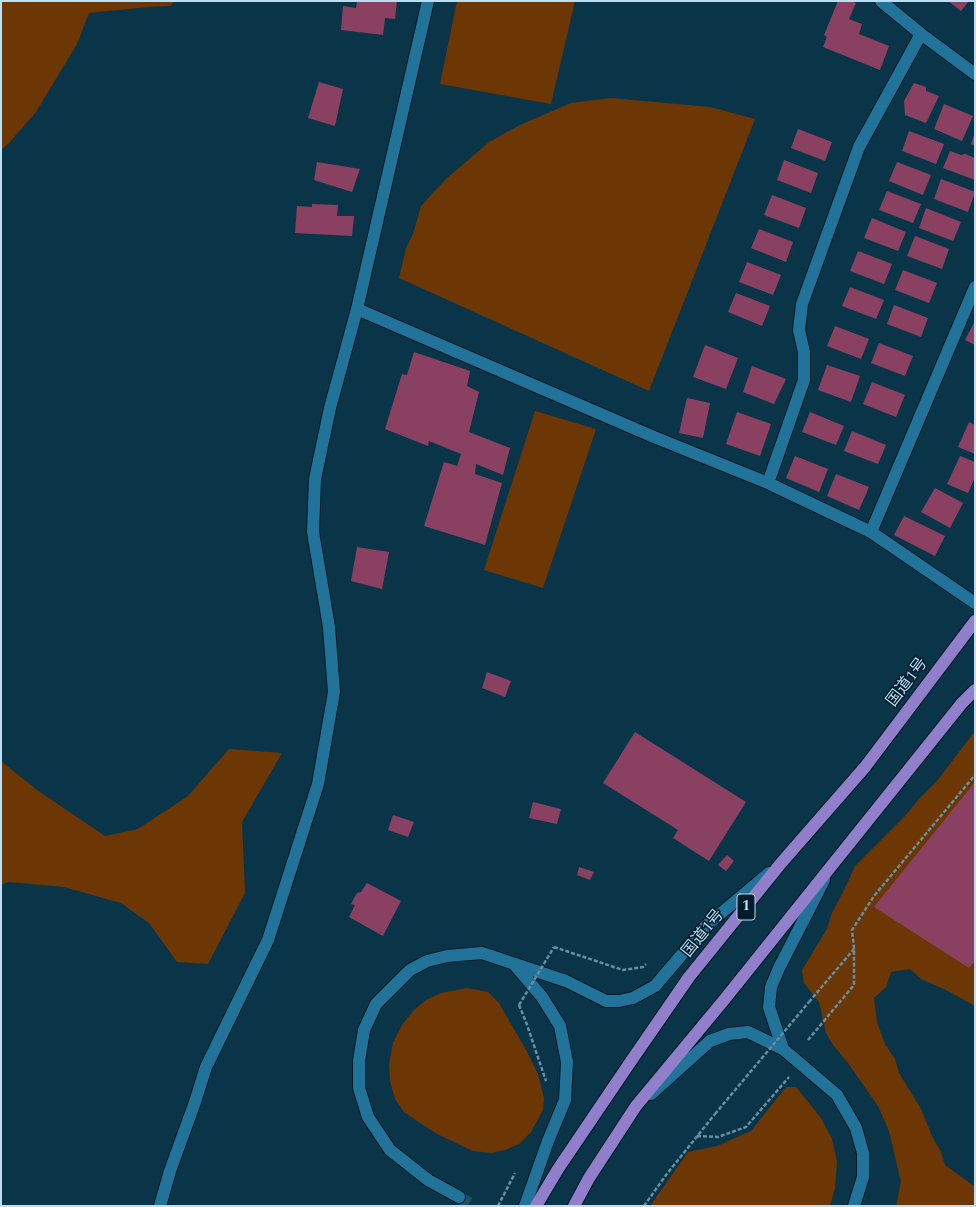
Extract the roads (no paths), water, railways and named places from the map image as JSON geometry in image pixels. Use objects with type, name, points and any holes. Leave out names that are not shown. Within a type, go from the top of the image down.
[{"type":"highway","name":"国道1号","points":[[536,1206],[558,1169],[628,1064],[689,977],[782,862],[865,767],[975,621]]},
{"type":"highway","points":[[574,1206],[589,1178],[636,1106],[724,1000],[962,703],[975,690]]},
{"type":"street","points":[[160,1206],[170,1171],[206,1067],[268,940],[318,784],[334,692],[329,627],[313,532],[315,479],[330,408],[357,309],[428,1]]},
{"type":"street","points":[[881,1],[921,34],[975,74]]},
{"type":"street","points":[[768,484],[804,380],[804,352],[799,330],[802,304],[859,147],[921,34]]},
{"type":"street","points":[[871,532],[975,287]]},
{"type":"street","points":[[357,309],[654,437],[768,484],[871,532],[975,603]]},
{"type":"street","points":[[459,1197],[428,1180],[390,1150],[368,1117],[359,1088],[359,1061],[364,1030],[376,1004],[410,970],[427,961],[447,956],[482,953],[566,982],[606,1001],[619,1001],[633,998],[654,986],[707,925],[782,862]]},
{"type":"street","points":[[783,1049],[769,1007],[771,987],[779,968],[830,868]]},
{"type":"street","points":[[513,964],[542,998],[560,1026],[567,1062],[565,1100],[524,1206]]},
{"type":"street","points":[[636,1106],[710,1041],[729,1034],[748,1032],[783,1049],[837,1095],[856,1128],[863,1153],[863,1177],[854,1206]]},
{"type":"tunnel","points":[[459,1197],[474,1206]]}]
